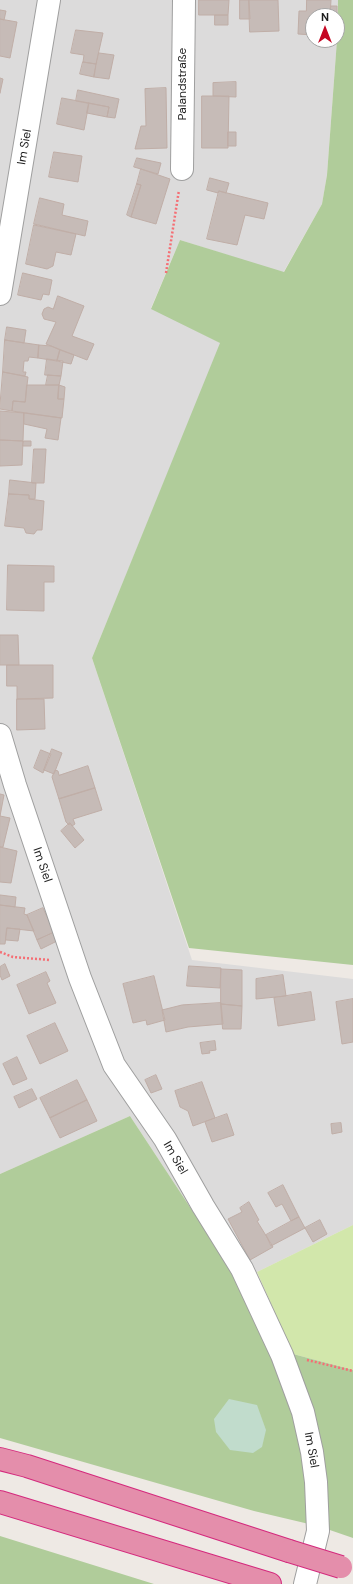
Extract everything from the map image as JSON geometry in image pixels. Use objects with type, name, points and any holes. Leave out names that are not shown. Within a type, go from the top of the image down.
[{"type":"highway","points":[[0,1459],[27,1466],[347,1569]]},
{"type":"highway","points":[[0,1502],[270,1584]]},
{"type":"street","name":"Im Siel","points":[[0,294],[50,0]]},
{"type":"street","name":"Palandstraße","points":[[182,169],[184,0]]},
{"type":"street","name":"Im Siel","points":[[0,735],[15,785],[75,959],[80,978],[114,1065],[165,1140],[242,1269],[282,1355],[303,1412],[312,1452],[316,1482],[318,1531],[305,1584]]},
{"type":"path","points":[[166,272],[182,169]]},
{"type":"path","points":[[0,952],[13,957],[47,960],[75,959]]},
{"type":"path","points":[[282,1355],[353,1371]]},
{"type":"shaded area","points":[[0,0],[338,0],[338,8],[305,8],[305,48],[336,48],[327,175],[322,204],[283,273],[180,240],[151,308],[221,343],[92,658],[192,960],[353,979],[353,1225],[257,1272],[247,1274],[238,1280],[130,1116],[0,1174]]},
{"type":"green space","points":[[338,0],[353,0],[353,965],[189,948],[92,658],[220,343],[151,309],[180,240],[284,272],[322,204],[327,175],[336,48],[345,48],[345,8],[338,8]]},
{"type":"green space","points":[[130,1116],[238,1280],[247,1274],[301,1441],[309,1524],[254,1511],[0,1438],[0,1174]]},
{"type":"green space","points":[[353,1225],[353,1370],[293,1354],[257,1272]]},
{"type":"green space","points":[[293,1354],[353,1370],[353,1538],[324,1528]]},
{"type":"green space","points":[[229,1399],[257,1405],[266,1430],[262,1447],[253,1453],[230,1450],[216,1432],[214,1419]]},
{"type":"green space","points":[[0,1536],[154,1584],[0,1584]]},
{"type":"building","points":[[199,0],[229,0],[228,15],[199,15]]},
{"type":"building","points":[[240,0],[249,0],[250,19],[240,19]]},
{"type":"building","points":[[249,0],[278,0],[279,31],[250,32]]},
{"type":"building","points":[[307,0],[331,0],[330,8],[306,8]]},
{"type":"building","points":[[331,6],[337,6],[337,8],[331,8]]},
{"type":"building","points":[[0,10],[6,11],[4,20],[0,19]]},
{"type":"building","points":[[299,11],[305,11],[305,34],[298,34]]},
{"type":"building","points":[[215,15],[228,15],[228,25],[215,25]]},
{"type":"building","points":[[0,19],[17,22],[10,58],[0,56]]},
{"type":"building","points":[[76,30],[103,33],[96,64],[83,62],[84,55],[71,53]]},
{"type":"building","points":[[99,53],[114,55],[109,79],[94,77]]},
{"type":"building","points":[[83,62],[96,64],[94,77],[80,74]]},
{"type":"building","points":[[0,78],[3,79],[0,93]]},
{"type":"building","points":[[236,82],[236,97],[213,96],[213,83]]},
{"type":"building","points":[[166,88],[167,148],[135,149],[141,126],[146,126],[145,89]]},
{"type":"building","points":[[78,90],[119,99],[115,118],[107,117],[109,107],[76,101]]},
{"type":"building","points":[[202,96],[229,96],[228,148],[202,148]]},
{"type":"building","points":[[62,98],[89,103],[84,130],[57,124]]},
{"type":"building","points":[[89,103],[109,107],[107,117],[87,113]]},
{"type":"building","points":[[228,132],[236,132],[236,146],[228,146]]},
{"type":"building","points":[[54,152],[82,156],[78,182],[49,177]]},
{"type":"building","points":[[137,158],[161,163],[158,174],[134,167]]},
{"type":"building","points":[[141,169],[170,179],[156,224],[131,217],[141,185],[137,184]]},
{"type":"building","points":[[210,178],[229,183],[226,193],[219,191],[218,193],[207,190]]},
{"type":"building","points":[[137,184],[141,185],[131,217],[127,215]]},
{"type":"building","points":[[219,191],[268,203],[264,219],[245,215],[237,245],[207,239]]},
{"type":"building","points":[[40,198],[64,204],[62,215],[88,221],[85,236],[34,224]]},
{"type":"building","points":[[34,225],[76,234],[71,255],[56,252],[53,266],[47,269],[26,264]]},
{"type":"building","points":[[23,273],[52,280],[49,295],[43,294],[41,300],[18,295]]},
{"type":"building","points":[[58,296],[84,306],[72,336],[94,344],[87,360],[46,344],[56,322],[44,319],[42,314],[44,309],[48,307],[53,309]]},
{"type":"building","points":[[7,327],[26,330],[24,343],[5,340]]},
{"type":"building","points":[[5,340],[39,345],[38,358],[29,357],[28,361],[24,361],[23,372],[26,372],[25,376],[3,372]]},
{"type":"building","points":[[39,345],[51,346],[60,350],[57,361],[38,358]]},
{"type":"building","points":[[60,350],[74,355],[71,364],[57,361]]},
{"type":"building","points":[[47,359],[63,361],[61,376],[45,375]]},
{"type":"building","points":[[3,372],[28,377],[25,402],[13,401],[12,411],[0,409]]},
{"type":"building","points":[[48,375],[61,376],[59,385],[46,385]]},
{"type":"building","points":[[27,385],[59,385],[58,399],[64,399],[62,418],[12,411],[13,401],[25,402]]},
{"type":"building","points":[[59,385],[65,387],[64,399],[58,399]]},
{"type":"building","points":[[0,411],[24,413],[23,441],[0,440]]},
{"type":"building","points":[[24,413],[61,418],[58,440],[45,438],[47,429],[24,424]]},
{"type":"building","points":[[0,440],[23,441],[22,465],[0,466]]},
{"type":"building","points":[[24,441],[31,441],[31,446],[23,446]]},
{"type":"building","points":[[34,449],[46,449],[44,483],[32,483]]},
{"type":"building","points":[[10,480],[36,483],[35,499],[29,499],[29,495],[9,494]]},
{"type":"building","points":[[9,494],[29,495],[29,499],[44,501],[42,530],[37,530],[34,534],[26,533],[24,528],[5,526]]},
{"type":"building","points":[[8,565],[54,566],[54,582],[44,582],[44,611],[7,610]]},
{"type":"building","points":[[0,635],[18,635],[19,665],[0,665]]},
{"type":"building","points":[[7,665],[53,665],[53,698],[17,699],[17,686],[7,686]]},
{"type":"building","points":[[17,699],[44,699],[45,729],[17,730]]},
{"type":"building","points":[[52,749],[62,753],[54,774],[44,770]]},
{"type":"building","points":[[41,750],[51,754],[43,773],[34,768]]},
{"type":"building","points":[[88,766],[95,788],[59,799],[52,777],[55,770],[58,771],[59,775]]},
{"type":"building","points":[[95,788],[102,810],[73,819],[75,824],[72,826],[70,823],[69,825],[66,822],[59,799]]},
{"type":"building","points":[[0,794],[4,795],[0,816]]},
{"type":"building","points":[[0,816],[10,818],[3,847],[0,847]]},
{"type":"building","points":[[70,823],[84,840],[75,848],[61,831]]},
{"type":"building","points":[[0,847],[17,851],[11,883],[0,882]]},
{"type":"building","points":[[0,895],[16,897],[15,907],[0,905]]},
{"type":"building","points":[[0,905],[25,908],[24,914],[27,915],[34,931],[7,928],[5,944],[0,944]]},
{"type":"building","points":[[43,908],[54,932],[37,940],[27,915]]},
{"type":"building","points":[[7,928],[20,929],[18,941],[6,940]]},
{"type":"building","points":[[54,933],[57,941],[41,949],[37,940]]},
{"type":"building","points":[[5,964],[10,976],[2,980],[0,975],[0,967]]},
{"type":"building","points":[[189,966],[221,968],[220,988],[187,986]]},
{"type":"building","points":[[221,969],[242,970],[242,1006],[221,1004]]},
{"type":"building","points":[[46,972],[50,981],[47,983],[56,1003],[29,1014],[17,985]]},
{"type":"building","points":[[283,975],[286,996],[256,999],[256,979]]},
{"type":"building","points":[[154,976],[165,1020],[147,1025],[146,1020],[133,1023],[123,984]]},
{"type":"building","points":[[311,992],[315,1020],[278,1026],[274,998]]},
{"type":"building","points":[[353,999],[353,1042],[342,1044],[336,1002]]},
{"type":"building","points":[[221,1003],[223,1024],[188,1027],[166,1032],[162,1010],[182,1005]]},
{"type":"building","points":[[221,1004],[242,1006],[241,1029],[223,1029]]},
{"type":"building","points":[[55,1023],[68,1051],[40,1064],[27,1036]]},
{"type":"building","points":[[215,1041],[216,1050],[209,1051],[210,1053],[202,1054],[200,1043]]},
{"type":"building","points":[[17,1057],[27,1079],[13,1085],[3,1064]]},
{"type":"building","points":[[156,1075],[162,1089],[151,1093],[145,1080]]},
{"type":"building","points":[[77,1080],[87,1100],[50,1118],[40,1098]]},
{"type":"building","points":[[202,1082],[215,1118],[193,1126],[188,1111],[180,1107],[175,1091]]},
{"type":"building","points":[[32,1089],[37,1099],[19,1108],[14,1097]]},
{"type":"building","points":[[87,1100],[97,1121],[60,1138],[50,1118]]},
{"type":"building","points":[[227,1114],[234,1135],[212,1142],[205,1122]]},
{"type":"building","points":[[341,1123],[342,1132],[332,1134],[331,1124]]},
{"type":"building","points":[[283,1185],[299,1217],[291,1221],[282,1204],[276,1207],[268,1193]]},
{"type":"building","points":[[249,1202],[259,1220],[257,1221],[273,1247],[250,1260],[228,1219],[242,1212],[240,1208]]},
{"type":"building","points":[[299,1217],[305,1228],[271,1246],[266,1235]]},
{"type":"building","points":[[320,1220],[327,1234],[313,1242],[305,1228]]}]
